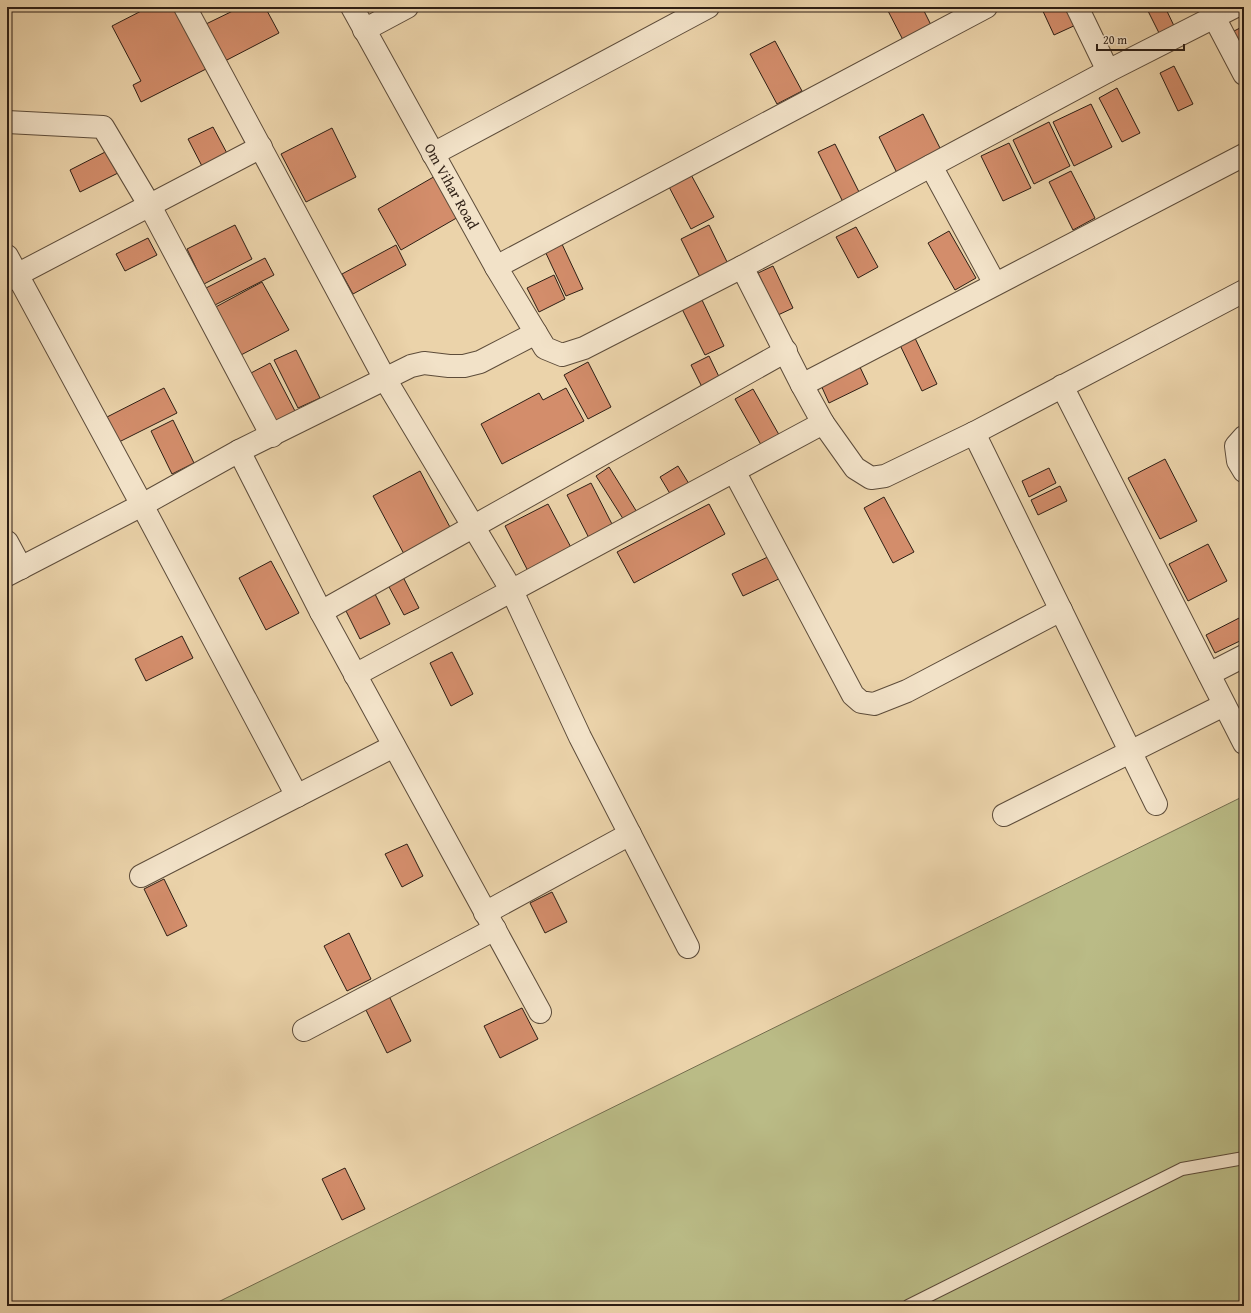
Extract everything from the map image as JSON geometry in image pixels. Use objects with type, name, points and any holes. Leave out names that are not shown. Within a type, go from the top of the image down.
[{"type":"street","points":[[185,7],[385,379],[512,591],[580,737],[688,947]]},
{"type":"street","name":"Om Vihar Road","points":[[352,7],[496,268],[545,348],[562,355],[584,348],[742,267]]},
{"type":"street","points":[[364,30],[407,7]]},
{"type":"street","points":[[433,154],[708,7]]},
{"type":"street","points":[[496,268],[986,7]]},
{"type":"street","points":[[1077,7],[1108,71]]},
{"type":"street","points":[[1234,7],[1108,71],[742,267],[823,423],[856,468],[871,478],[885,476],[974,433],[1244,291]]},
{"type":"street","points":[[1214,17],[1244,74]]},
{"type":"street","points":[[7,122],[103,127],[150,206],[272,436]]},
{"type":"street","points":[[261,148],[150,206],[10,270],[142,505],[297,796]]},
{"type":"street","points":[[802,384],[1244,154]]},
{"type":"street","points":[[931,166],[995,284]]},
{"type":"street","points":[[7,542],[14,571],[142,505],[239,451],[411,366],[424,363],[464,366],[480,362],[536,333]]},
{"type":"street","points":[[320,612],[786,351]]},
{"type":"street","points":[[1062,386],[1244,743]]},
{"type":"street","points":[[355,675],[823,423]]},
{"type":"street","points":[[974,433],[1156,804]]},
{"type":"street","points":[[1244,437],[1236,446],[1238,461],[1244,472]]},
{"type":"street","points":[[239,451],[320,612],[540,1012]]},
{"type":"street","points":[[734,471],[853,695],[861,702],[874,704],[907,691],[1061,610]]},
{"type":"street","points":[[1209,674],[1244,656]]},
{"type":"street","points":[[1004,815],[1224,705]]},
{"type":"street","points":[[141,876],[394,746]]},
{"type":"street","points":[[304,1030],[490,921],[630,834]]},
{"type":"lane","points":[[908,1306],[1182,1169],[1244,1158]]},
{"type":"green space","points":[[1244,796],[1244,1306],[210,1306]]},
{"type":"building","points":[[149,7],[175,7],[206,69],[141,102],[133,85],[141,81],[112,26]]},
{"type":"building","points":[[241,7],[265,7],[279,33],[225,61],[206,24]]},
{"type":"building","points":[[886,7],[922,7],[931,25],[903,40]]},
{"type":"building","points":[[1041,7],[1069,7],[1078,24],[1054,35]]},
{"type":"building","points":[[1146,7],[1165,7],[1175,28],[1160,35]]},
{"type":"building","points":[[1244,26],[1244,56],[1232,32]]},
{"type":"building","points":[[775,41],[802,91],[777,104],[750,54]]},
{"type":"building","points":[[1174,66],[1193,104],[1178,111],[1160,73]]},
{"type":"building","points":[[1117,88],[1140,133],[1122,142],[1099,98]]},
{"type":"building","points":[[1091,104],[1112,147],[1074,166],[1053,122]]},
{"type":"building","points":[[923,114],[943,154],[899,177],[879,137]]},
{"type":"building","points":[[1049,122],[1070,166],[1034,184],[1013,140]]},
{"type":"building","points":[[213,127],[229,157],[204,170],[188,139]]},
{"type":"building","points":[[332,128],[356,177],[306,202],[281,154]]},
{"type":"building","points":[[1009,143],[1031,188],[1003,201],[981,156]]},
{"type":"building","points":[[835,144],[860,194],[843,202],[818,152]]},
{"type":"building","points":[[113,148],[124,170],[80,192],[70,170]]},
{"type":"building","points":[[689,171],[714,217],[691,229],[667,183]]},
{"type":"building","points":[[1071,171],[1095,218],[1073,230],[1049,182]]},
{"type":"building","points":[[437,175],[460,216],[401,250],[378,209]]},
{"type":"building","points":[[235,225],[252,259],[204,284],[187,249]]},
{"type":"building","points":[[709,225],[730,268],[702,281],[681,239]]},
{"type":"building","points":[[856,227],[878,267],[858,278],[836,237]]},
{"type":"building","points":[[949,231],[976,278],[955,290],[928,243]]},
{"type":"building","points":[[148,238],[157,255],[125,271],[116,254]]},
{"type":"building","points":[[561,242],[583,289],[566,296],[544,249]]},
{"type":"building","points":[[396,245],[406,265],[353,294],[342,274]]},
{"type":"building","points":[[265,258],[274,275],[215,305],[206,288]]},
{"type":"building","points":[[773,266],[793,308],[778,315],[758,273]]},
{"type":"building","points":[[554,275],[565,299],[539,312],[527,288]]},
{"type":"building","points":[[262,282],[289,330],[239,356],[212,309]]},
{"type":"building","points":[[702,300],[724,346],[705,355],[682,309]]},
{"type":"building","points":[[914,336],[937,384],[922,391],[899,343]]},
{"type":"building","points":[[296,350],[320,398],[298,408],[274,360]]},
{"type":"building","points":[[709,356],[723,385],[705,393],[691,365]]},
{"type":"building","points":[[588,362],[611,407],[588,419],[564,375]]},
{"type":"building","points":[[270,363],[296,413],[275,423],[251,373]]},
{"type":"building","points":[[859,365],[868,384],[829,403],[820,383]]},
{"type":"building","points":[[164,388],[177,413],[119,442],[107,417]]},
{"type":"building","points":[[566,388],[584,421],[502,464],[481,424],[539,393],[543,400]]},
{"type":"building","points":[[753,389],[782,440],[764,450],[735,399]]},
{"type":"building","points":[[173,420],[194,463],[172,474],[151,431]]},
{"type":"building","points":[[1165,459],[1197,521],[1160,539],[1128,478]]},
{"type":"building","points":[[678,466],[691,487],[672,497],[660,477]]},
{"type":"building","points":[[609,467],[640,517],[627,525],[596,476]]},
{"type":"building","points":[[1049,468],[1056,483],[1029,497],[1022,481]]},
{"type":"building","points":[[420,471],[451,529],[404,554],[373,496]]},
{"type":"building","points":[[591,483],[614,528],[590,540],[567,495]]},
{"type":"building","points":[[1060,486],[1067,501],[1038,515],[1031,500]]},
{"type":"building","points":[[884,497],[914,552],[893,563],[864,508]]},
{"type":"building","points":[[548,504],[575,555],[531,577],[505,526]]},
{"type":"building","points":[[709,504],[725,534],[634,583],[617,552]]},
{"type":"building","points":[[1208,544],[1227,581],[1188,601],[1169,564]]},
{"type":"building","points":[[774,554],[785,576],[743,596],[732,574]]},
{"type":"building","points":[[271,561],[299,613],[266,630],[239,578]]},
{"type":"building","points":[[403,577],[419,608],[404,615],[388,585]]},
{"type":"building","points":[[375,594],[390,624],[360,639],[345,609]]},
{"type":"building","points":[[1243,616],[1244,639],[1215,653],[1206,635]]},
{"type":"building","points":[[182,636],[193,658],[146,681],[135,659]]},
{"type":"building","points":[[452,652],[473,694],[451,706],[430,663]]},
{"type":"building","points":[[407,844],[423,876],[402,887],[385,854]]},
{"type":"building","points":[[164,879],[187,926],[167,936],[144,889]]},
{"type":"building","points":[[552,892],[567,922],[545,933],[530,903]]},
{"type":"building","points":[[349,933],[371,979],[347,991],[324,946]]},
{"type":"building","points":[[389,996],[411,1041],[387,1053],[365,1008]]},
{"type":"building","points":[[522,1008],[538,1039],[500,1058],[484,1026]]},
{"type":"building","points":[[345,1168],[365,1209],[342,1220],[322,1179]]}]
